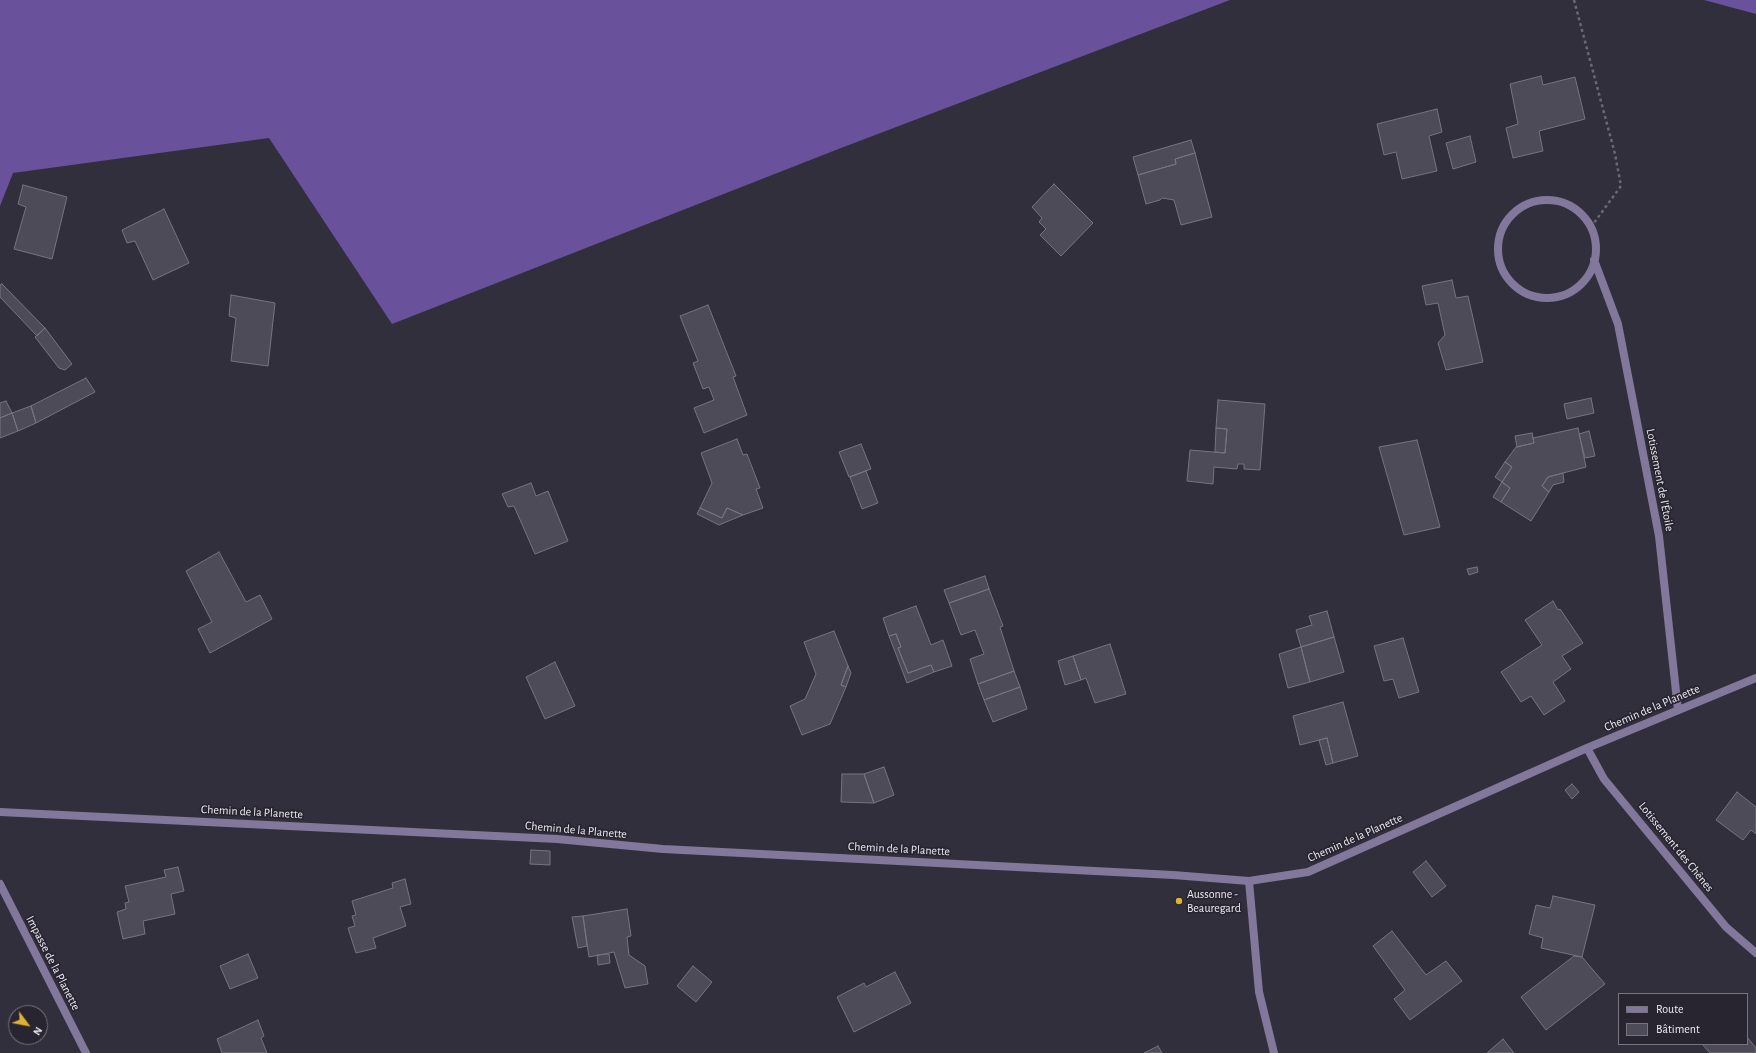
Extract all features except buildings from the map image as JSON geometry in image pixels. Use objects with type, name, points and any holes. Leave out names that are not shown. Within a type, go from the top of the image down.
[{"type":"street","name":"Lotissement de l'Étoile","points":[[1540,200],[1553,200],[1571,205],[1581,214],[1591,227],[1596,243],[1594,260],[1585,279],[1568,293],[1552,298],[1529,295],[1513,285],[1501,266],[1497,249],[1504,224],[1521,207],[1540,200]]},
{"type":"street","name":"Lotissement de l'Étoile","points":[[1594,260],[1618,324],[1659,536],[1678,710]]},
{"type":"street","name":"Chemin de la Planette","points":[[0,812],[557,839],[663,849],[1173,875],[1249,881],[1308,872],[1587,748],[1756,678]]},
{"type":"street","name":"Lotissement des Chênes","points":[[1587,748],[1604,779],[1726,927],[1756,953]]},
{"type":"street","points":[[1249,881],[1259,992],[1274,1053]]},
{"type":"street","name":"Impasse de la Planette","points":[[0,884],[86,1053]]},
{"type":"path","points":[[1574,0],[1615,154],[1620,186],[1591,227]]},
{"type":"shaded area","points":[[0,0],[1230,0],[841,148],[392,324],[269,138],[13,173],[0,206]]},
{"type":"shaded area","points":[[1704,0],[1756,0],[1756,14]]},
{"type":"place","name":"Aussonne - Beauregard","points":[[1179,901]]}]
